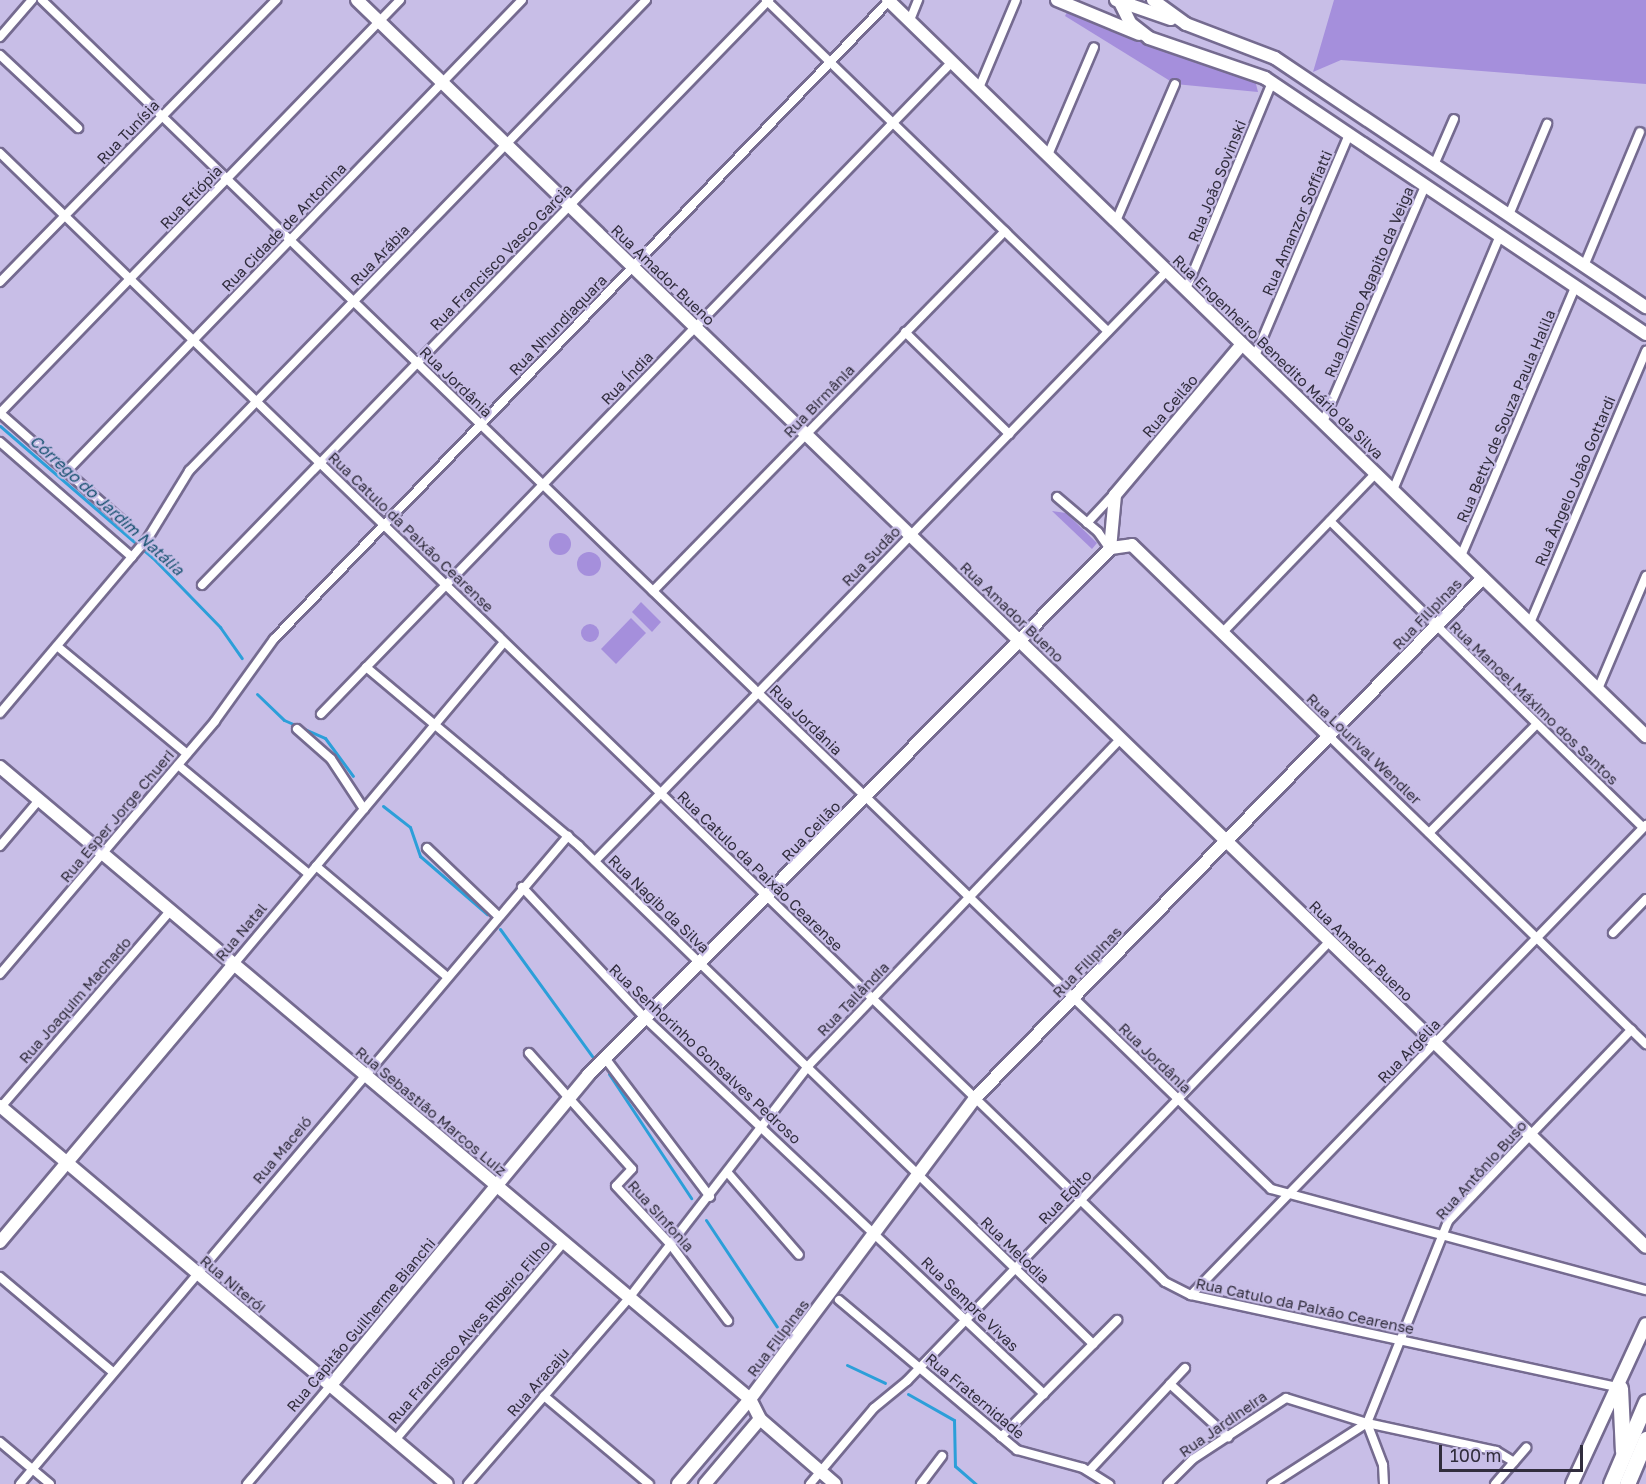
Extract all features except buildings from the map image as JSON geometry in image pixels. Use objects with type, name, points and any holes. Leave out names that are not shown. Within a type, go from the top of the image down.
[{"type":"highway","points":[[1620,1388],[1636,1454]]},
{"type":"highway","points":[[1627,1484],[1636,1454],[1646,1402]]},
{"type":"highway","points":[[1611,1484],[1646,1439]]},
{"type":"street","points":[[0,37],[32,0]]},
{"type":"street","name":"Rua Jordânia","points":[[42,0],[1178,1100],[1286,1197],[1646,1290]]},
{"type":"street","name":"Rua Tunísia","points":[[0,282],[276,0]]},
{"type":"street","name":"Rua Amador Bueno","points":[[357,0],[1646,1247]]},
{"type":"street","name":"Rua Etiópia","points":[[0,413],[400,0]]},
{"type":"street","name":"Rua Cidade de Antonina","points":[[66,472],[522,0]]},
{"type":"street","name":"Rua Arábia","points":[[0,713],[148,538],[183,479],[646,0]]},
{"type":"street","points":[[767,0],[1108,331]]},
{"type":"street","name":"Rua Francisco Vasco Garcia","points":[[202,585],[767,0]]},
{"type":"street","name":"Rua Engenheiro Benedito Mário da Silva","points":[[889,0],[1646,736]]},
{"type":"street","name":"Rua Nhundiaquara","points":[[247,670],[889,0]]},
{"type":"street","points":[[909,20],[918,0]]},
{"type":"street","points":[[979,88],[1016,0]]},
{"type":"street","points":[[1057,0],[1149,38],[1272,82],[1646,334]]},
{"type":"street","points":[[1118,0],[1130,23],[1149,38]]},
{"type":"street","points":[[1118,0],[1263,51],[1646,307]]},
{"type":"street","points":[[1153,0],[1186,24]]},
{"type":"street","points":[[1048,155],[1094,47]]},
{"type":"street","points":[[0,55],[78,128]]},
{"type":"street","name":"Rua Índia","points":[[321,714],[952,62]]},
{"type":"street","name":"Rua João Sovinski","points":[[1186,289],[1272,82]]},
{"type":"street","points":[[1116,221],[1175,84]]},
{"type":"street","points":[[1434,165],[1454,119]]},
{"type":"street","points":[[1509,215],[1547,124]]},
{"type":"street","points":[[1584,266],[1640,132]]},
{"type":"street","points":[[1375,152],[1388,144],[1386,134]]},
{"type":"street","name":"Rua Amanzor Soffiatti","points":[[1255,356],[1349,135]]},
{"type":"street","points":[[1400,168],[1396,158],[1408,148]]},
{"type":"street","name":"Rua Catulo da Paixão Cearense","points":[[1,155],[1165,1282],[1191,1295],[1620,1388]]},
{"type":"street","name":"Rua Dídimo Agapito da Veiga","points":[[1323,422],[1425,186]]},
{"type":"street","name":"Rua Birmânia","points":[[653,591],[1005,231]]},
{"type":"street","points":[[1393,490],[1500,236]]},
{"type":"street","name":"Rua Sudão","points":[[594,861],[1167,271]]},
{"type":"street","points":[[1588,296],[1604,289],[1598,276]]},
{"type":"street","name":"Rua Betty de Souza Paula Halila","points":[[1461,556],[1575,287]]},
{"type":"street","points":[[1618,315],[1612,300],[1628,295]]},
{"type":"street","points":[[905,332],[1009,434]]},
{"type":"street","name":"Rua Ceilão","points":[[1087,523],[1120,488],[1242,344]]},
{"type":"street","name":"Rua Ângelo João Gottardi","points":[[1530,623],[1646,351]]},
{"type":"street","points":[[0,413],[127,525]]},
{"type":"street","points":[[1,446],[132,557]]},
{"type":"street","points":[[1223,632],[1376,473]]},
{"type":"street","name":"Rua Ceilão","points":[[498,1187],[567,1099],[605,1058],[768,897],[864,796],[1022,642],[1110,549],[1111,503],[1120,488]]},
{"type":"street","points":[[1057,497],[1087,523],[1110,549]]},
{"type":"street","name":"Rua Manoel Máximo dos Santos","points":[[1330,521],[1644,827]]},
{"type":"street","name":"Rua Lourival Wendler","points":[[1110,549],[1132,545],[1646,1044]]},
{"type":"street","points":[[1598,689],[1646,576]]},
{"type":"street","name":"Rua Filipinas","points":[[678,1484],[750,1399],[876,1234],[975,1098],[1483,578]]},
{"type":"street","name":"Rua Natal","points":[[0,1242],[504,642]]},
{"type":"street","points":[[57,646],[187,754]]},
{"type":"street","name":"Rua Nagib da Silva","points":[[366,667],[568,836],[920,1174]]},
{"type":"street","name":"Rua Esper Jorge Chueri","points":[[0,974],[187,754],[247,670]]},
{"type":"street","points":[[1429,833],[1537,724]]},
{"type":"street","points":[[297,729],[331,759],[364,809]]},
{"type":"street","name":"Rua Tailândia","points":[[629,1298],[710,1197],[808,1066],[1121,739]]},
{"type":"street","points":[[178,765],[309,874]]},
{"type":"street","name":"Rua Sebastião Marcos Luiz","points":[[0,767],[750,1399],[760,1419],[834,1484]]},
{"type":"street","points":[[0,846],[39,800]]},
{"type":"street","name":"Rua Argélia","points":[[1191,1295],[1644,827]]},
{"type":"street","name":"Rua Maceió","points":[[20,1484],[497,915],[568,836]]},
{"type":"street","points":[[427,848],[497,915]]},
{"type":"street","points":[[316,866],[446,976]]},
{"type":"street","name":"Rua Senhorinho Gonsalves Pedroso","points":[[522,887],[646,1019],[876,1234]]},
{"type":"street","points":[[1613,933],[1646,899]]},
{"type":"street","name":"Rua Joaquim Machado","points":[[1,1106],[170,911]]},
{"type":"street","name":"Rua Egito","points":[[810,1484],[874,1408],[920,1367],[1330,941]]},
{"type":"street","name":"Rua Antônio Buso","points":[[1367,1423],[1440,1236],[1453,1215],[1631,1030]]},
{"type":"street","name":"Rua Sinfonia","points":[[529,1053],[567,1099],[632,1169],[616,1186],[671,1245],[728,1321]]},
{"type":"street","points":[[605,1058],[710,1197]]},
{"type":"street","name":"Rua Niterói","points":[[1,1106],[447,1484]]},
{"type":"street","points":[[728,1173],[799,1255]]},
{"type":"street","name":"Rua Melodia","points":[[920,1174],[1014,1269],[1093,1344]]},
{"type":"street","name":"Rua Capitão Guilherme Bianchi","points":[[248,1484],[498,1187]]},
{"type":"street","name":"Rua Sempre Vivas","points":[[876,1234],[967,1318],[1044,1394]]},
{"type":"street","name":"Rua Francisco Alves Ribeiro Filho","points":[[395,1440],[564,1242]]},
{"type":"street","points":[[0,1277],[113,1372]]},
{"type":"street","name":"Rua Aracaju","points":[[468,1484],[629,1298]]},
{"type":"street","name":"Rua Fraternidade","points":[[839,1300],[1001,1437],[1025,1454],[1089,1471],[1109,1484]]},
{"type":"street","points":[[1001,1437],[1117,1320]]},
{"type":"street","points":[[1572,1484],[1620,1388],[1646,1324]]},
{"type":"street","points":[[1089,1471],[1185,1368]]},
{"type":"street","points":[[1170,1384],[1227,1437]]},
{"type":"street","points":[[544,1396],[650,1484]]},
{"type":"street","name":"Rua Jardineira","points":[[1168,1484],[1227,1437],[1286,1398],[1367,1423]]},
{"type":"street","points":[[705,1484],[760,1419]]},
{"type":"street","points":[[1367,1423],[1383,1465],[1384,1484]]},
{"type":"street","points":[[1272,1484],[1367,1423],[1496,1451],[1514,1462]]},
{"type":"street","points":[[0,1442],[50,1484]]},
{"type":"street","points":[[1495,1484],[1526,1448]]},
{"type":"street","points":[[921,1484],[942,1456]]},
{"type":"shaded area","points":[[1334,0],[1646,0],[1646,84],[1341,60],[1313,72]]},
{"type":"shaded area","points":[[1067,12],[1255,80],[1258,92],[1175,84],[1065,16]]},
{"type":"shaded area","points":[[1052,511],[1066,513],[1097,543],[1092,549]]},
{"type":"shaded area","points":[[560,533],[568,536],[571,544],[568,552],[560,555],[552,552],[549,544],[552,536]]},
{"type":"shaded area","points":[[589,552],[598,555],[601,564],[598,573],[589,576],[580,573],[577,564],[580,555]]},
{"type":"shaded area","points":[[641,602],[661,622],[652,632],[632,612]]},
{"type":"shaded area","points":[[631,618],[646,633],[616,664],[601,649]]},
{"type":"shaded area","points":[[586,624],[594,624],[599,629],[597,640],[586,642],[581,637],[581,629]]},
{"type":"waterway","name":"Córrego do Jardim Natália","points":[[0,426],[152,557],[220,627],[242,658]]},
{"type":"waterway","name":"Córrego do Jardim Natália","points":[[257,694],[284,720],[325,738],[353,776]]},
{"type":"waterway","name":"Córrego do Jardim Natália","points":[[383,806],[410,827],[420,856],[487,914]]},
{"type":"waterway","name":"Córrego do Jardim Natália","points":[[500,929],[592,1056]]},
{"type":"waterway","name":"Córrego do Jardim Natália","points":[[609,1074],[691,1198]]},
{"type":"waterway","name":"Córrego do Jardim Natália","points":[[706,1220],[777,1327]]},
{"type":"waterway","name":"Córrego do Jardim Natália","points":[[847,1365],[885,1383]]},
{"type":"waterway","name":"Córrego do Jardim Natália","points":[[908,1394],[954,1420],[955,1466],[976,1484]]}]
